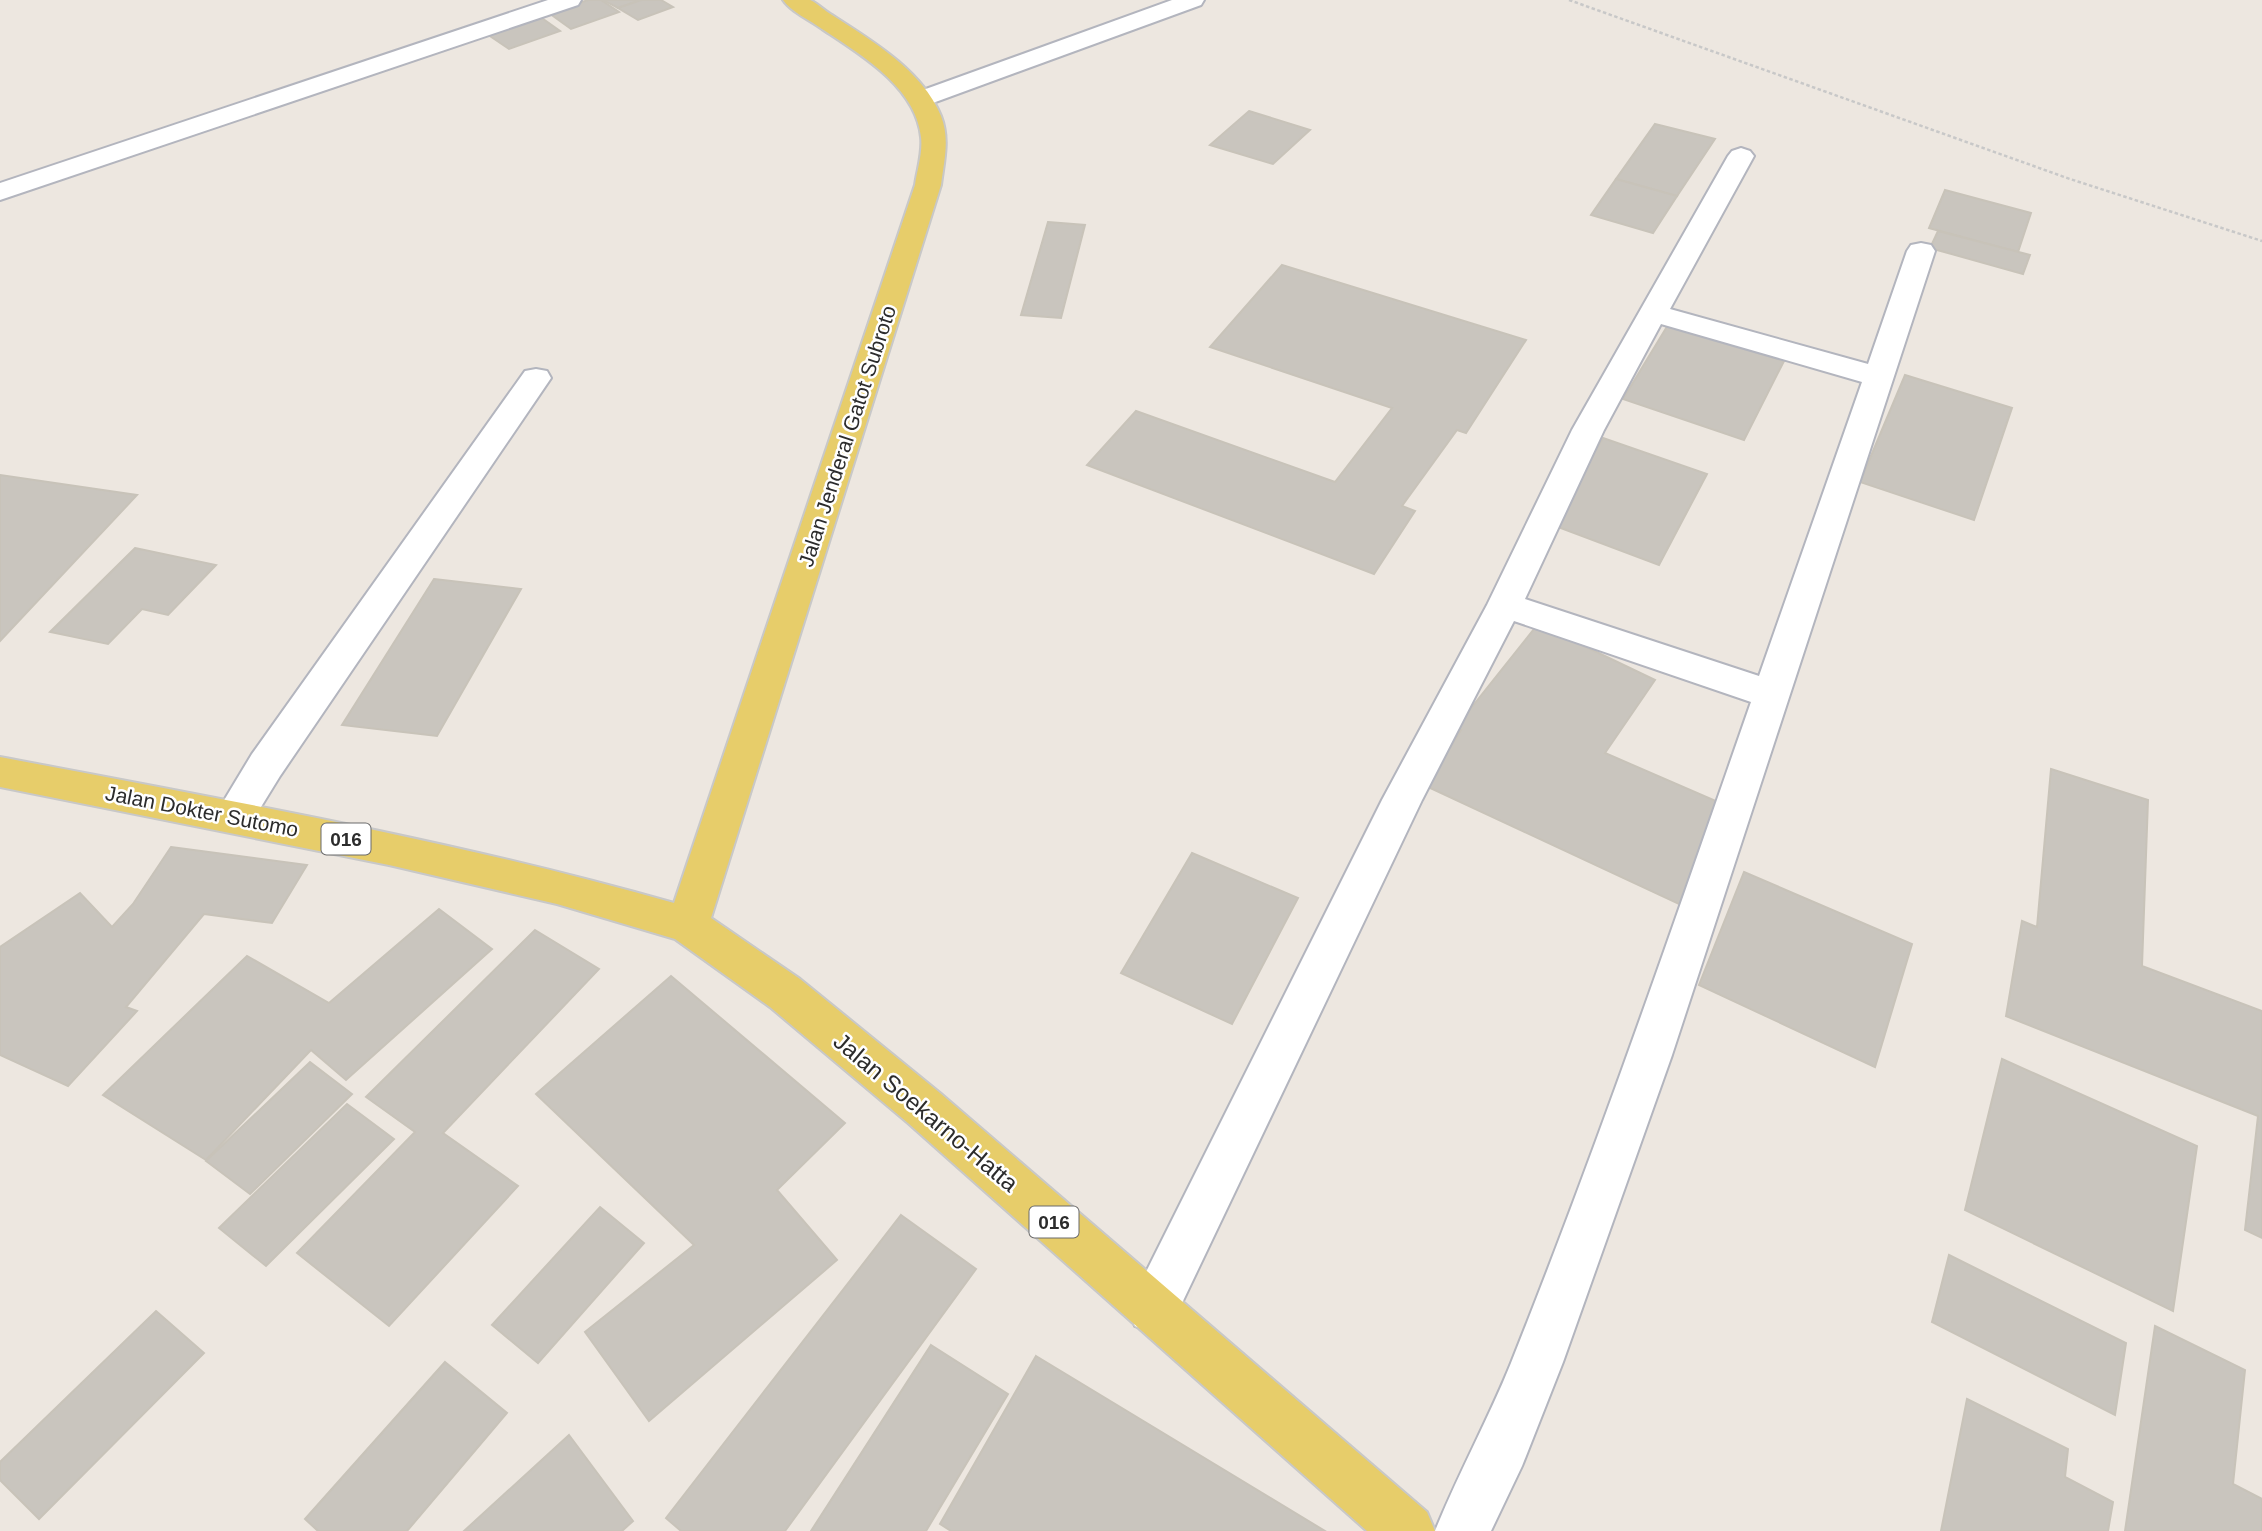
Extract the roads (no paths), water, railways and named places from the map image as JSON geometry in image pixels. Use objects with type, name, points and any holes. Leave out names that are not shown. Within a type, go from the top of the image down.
[{"type":"main road","name":"Jalan Jenderal Gatot Subroto","points":[[688,925],[928,185],[934,136],[921,99],[879,60],[794,0]]},
{"type":"main road","name":"Jalan Dokter Sutomo","points":[[0,772],[389,848],[557,887],[688,925]]},
{"type":"main road","name":"Jalan Soekarno-Hatta","points":[[688,925],[795,1002],[923,1108],[1408,1531]]},
{"type":"street","points":[[0,192],[570,0]]},
{"type":"street","points":[[921,99],[1193,0]]},
{"type":"street","points":[[1153,1308],[1390,831],[1402,800],[1505,605],[1588,430],[1741,156]]},
{"type":"street","points":[[1462,1531],[1512,1424],[1650,1055],[1921,251]]},
{"type":"street","points":[[1653,313],[1880,377]]},
{"type":"street","points":[[234,817],[266,765],[536,378]]},
{"type":"street","points":[[1505,605],[1773,695]]}]
